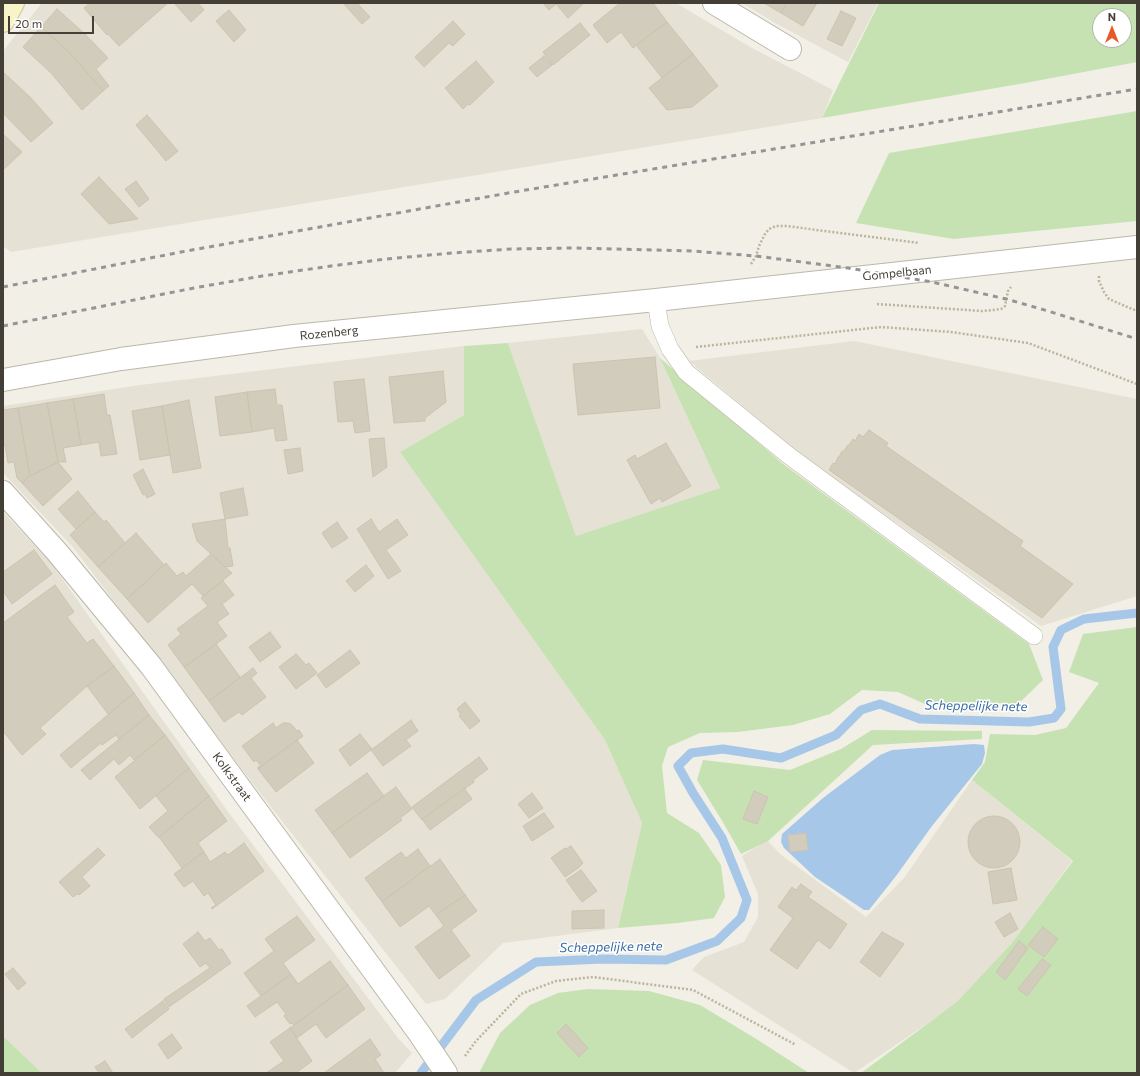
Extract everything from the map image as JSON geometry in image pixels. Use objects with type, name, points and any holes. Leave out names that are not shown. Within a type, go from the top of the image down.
[{"type":"main road","points":[[3,20],[13,3]]},
{"type":"street","points":[[714,3],[790,49]]},
{"type":"street","name":"Gompelbaan","points":[[656,300],[1137,247]]},
{"type":"street","name":"Rozenberg","points":[[3,380],[121,359],[294,336],[656,300]]},
{"type":"street","name":"Kolkstraat","points":[[3,492],[57,552],[151,666],[419,1033],[450,1066]]},
{"type":"lane","points":[[656,300],[660,326],[670,349],[686,372],[788,455],[1034,636]]},
{"type":"path","points":[[750,264],[756,256],[765,234],[769,229],[776,226],[786,226],[920,244]]},
{"type":"path","points":[[1098,273],[1099,281],[1109,299],[1137,311]]},
{"type":"path","points":[[870,303],[982,311],[994,310],[1001,309],[1004,306],[1008,291],[1015,285]]},
{"type":"path","points":[[670,349],[727,345],[881,327],[951,332],[1028,343],[1137,384]]},
{"type":"path","points":[[450,1066],[521,994],[556,981],[593,977],[693,990],[796,1045]]},
{"type":"shaded area","points":[[42,3],[676,3],[750,47],[833,90],[822,118],[11,252],[3,246],[3,51]]},
{"type":"shaded area","points":[[742,3],[878,3],[848,62],[775,23]]},
{"type":"shaded area","points":[[642,329],[660,358],[720,488],[576,536],[508,343]]},
{"type":"shaded area","points":[[854,341],[1137,399],[1137,596],[1041,626],[800,454],[689,361]]},
{"type":"shaded area","points":[[464,346],[464,415],[400,452],[605,740],[642,823],[618,928],[503,943],[445,999],[426,1004],[267,802],[72,546],[3,473],[3,406],[140,385]]},
{"type":"shaded area","points":[[3,512],[51,563],[226,809],[398,1038],[412,1053],[395,1073],[42,1073],[3,1036]]},
{"type":"shaded area","points":[[972,780],[1072,861],[1011,944],[958,1003],[854,1073],[692,970],[704,957],[744,942],[758,917],[758,894],[742,856],[767,840],[780,854],[866,917],[904,878]]},
{"type":"green space","points":[[879,3],[1137,3],[1137,62],[822,118]]},
{"type":"green space","points":[[1137,111],[1137,221],[954,239],[856,223],[889,153]]},
{"type":"green space","points":[[508,343],[576,536],[720,488],[660,358],[783,464],[1029,644],[1043,680],[1018,704],[971,702],[927,705],[898,692],[862,690],[830,714],[793,725],[738,732],[700,733],[668,747],[662,766],[667,813],[699,833],[721,865],[725,897],[714,918],[678,923],[618,928],[642,823],[605,740],[400,452],[464,415],[464,346]]},
{"type":"green space","points":[[1137,627],[1137,1073],[861,1073],[957,1002],[1011,944],[1073,861],[972,780],[985,762],[990,734],[1035,735],[1066,728],[1099,683],[1069,672],[1083,634]]},
{"type":"green space","points":[[872,730],[982,731],[982,739],[873,745],[768,841],[741,854],[697,780],[703,760],[790,770],[841,749]]},
{"type":"green space","points":[[588,989],[649,991],[700,1005],[809,1073],[479,1073],[500,1033],[530,1005],[558,993]]},
{"type":"green space","points":[[3,1036],[42,1073],[3,1073]]},
{"type":"water","points":[[974,744],[984,745],[985,753],[982,764],[932,826],[869,910],[864,910],[815,877],[784,848],[781,842],[782,834],[823,798],[880,755],[892,750]]},
{"type":"building","points":[[90,3],[168,3],[119,46],[108,34],[107,35],[84,8]]},
{"type":"building","points":[[174,3],[198,3],[204,10],[191,22]]},
{"type":"building","points":[[343,3],[357,3],[370,17],[362,24]]},
{"type":"building","points":[[543,3],[584,3],[568,18],[556,4],[549,10]]},
{"type":"building","points":[[620,3],[653,3],[667,22],[633,48],[621,32],[607,43],[593,25]]},
{"type":"building","points":[[764,3],[787,3],[781,13]]},
{"type":"building","points":[[787,3],[817,3],[803,26],[781,13]]},
{"type":"building","points":[[57,9],[85,34],[108,58],[96,69],[109,86],[103,91],[69,52],[41,27]]},
{"type":"building","points":[[229,10],[246,30],[234,42],[216,21]]},
{"type":"building","points":[[841,11],[856,18],[842,46],[827,39]]},
{"type":"building","points":[[453,21],[465,34],[453,46],[449,43],[424,67],[415,57]]},
{"type":"building","points":[[667,22],[693,54],[662,78],[636,45]]},
{"type":"building","points":[[580,23],[590,35],[553,65],[543,52]]},
{"type":"building","points":[[41,27],[69,52],[103,91],[82,110],[51,73],[23,47]]},
{"type":"building","points":[[693,54],[718,86],[692,107],[667,110],[649,88]]},
{"type":"building","points":[[544,56],[552,65],[537,77],[529,68]]},
{"type":"building","points":[[476,61],[494,82],[470,105],[468,104],[463,109],[445,88]]},
{"type":"building","points":[[3,72],[30,97],[53,123],[31,142],[3,113]]},
{"type":"building","points":[[147,115],[178,151],[166,161],[136,125]]},
{"type":"building","points":[[3,134],[22,152],[3,170]]},
{"type":"building","points":[[99,177],[138,219],[109,224],[81,194]]},
{"type":"building","points":[[136,181],[149,199],[139,207],[125,189]]},
{"type":"building","points":[[655,357],[660,408],[578,415],[573,364]]},
{"type":"building","points":[[443,371],[446,402],[425,418],[425,421],[394,423],[389,377]]},
{"type":"building","points":[[364,379],[370,431],[355,433],[353,421],[338,422],[334,382]]},
{"type":"building","points":[[275,389],[277,405],[282,405],[287,440],[276,441],[274,428],[252,432],[247,392]]},
{"type":"building","points":[[247,392],[252,432],[220,436],[215,397]]},
{"type":"building","points":[[104,394],[107,415],[110,415],[117,454],[101,456],[99,442],[81,445],[73,399]]},
{"type":"building","points":[[73,399],[81,445],[63,448],[66,462],[58,462],[47,403]]},
{"type":"building","points":[[189,400],[201,468],[173,473],[162,406]]},
{"type":"building","points":[[47,403],[58,462],[30,476],[18,408]]},
{"type":"building","points":[[162,406],[170,455],[140,460],[132,411]]},
{"type":"building","points":[[18,408],[30,476],[22,483],[17,478],[14,462],[8,463],[5,445],[3,446],[3,410]]},
{"type":"building","points":[[869,430],[888,443],[886,446],[1023,541],[1020,546],[1073,584],[1042,618],[829,470],[833,463],[835,464],[842,451],[843,452],[853,439],[855,441],[859,434],[863,437]]},
{"type":"building","points":[[384,438],[387,467],[373,477],[369,439]]},
{"type":"building","points":[[666,443],[691,486],[662,502],[660,498],[651,504],[627,460],[635,455],[637,459]]},
{"type":"building","points":[[300,448],[303,471],[288,474],[284,450]]},
{"type":"building","points":[[58,462],[72,479],[43,506],[22,483],[30,476]]},
{"type":"building","points":[[143,469],[155,494],[147,498],[145,494],[143,495],[133,475]]},
{"type":"building","points":[[243,488],[248,515],[225,519],[220,493]]},
{"type":"building","points":[[78,491],[95,512],[76,529],[58,509]]},
{"type":"building","points":[[95,512],[104,522],[106,520],[125,543],[98,567],[70,535]]},
{"type":"building","points":[[225,519],[228,548],[230,548],[233,566],[225,567],[197,541],[192,524]]},
{"type":"building","points":[[371,519],[379,532],[397,519],[408,535],[386,550],[401,571],[388,579],[357,529]]},
{"type":"building","points":[[337,522],[348,538],[332,548],[322,533]]},
{"type":"building","points":[[136,533],[164,565],[127,599],[98,567]]},
{"type":"building","points":[[34,550],[52,574],[12,604],[3,591],[3,572]]},
{"type":"building","points":[[211,554],[232,573],[203,596],[192,584],[148,623],[127,599],[166,563],[177,576],[183,572],[186,576]]},
{"type":"building","points":[[366,565],[374,576],[355,592],[346,581]]},
{"type":"building","points":[[223,581],[234,595],[222,604],[229,614],[217,622],[227,636],[184,667],[168,645],[181,634],[177,629],[208,606],[201,598]]},
{"type":"building","points":[[55,585],[74,612],[67,617],[87,643],[93,639],[114,666],[87,686],[40,728],[46,734],[22,755],[3,731],[3,623]]},
{"type":"building","points":[[270,632],[281,647],[260,662],[249,647]]},
{"type":"building","points":[[216,644],[240,677],[209,701],[184,667]]},
{"type":"building","points":[[350,650],[360,663],[326,688],[317,675]]},
{"type":"building","points":[[296,654],[306,665],[309,663],[317,673],[296,689],[279,667]]},
{"type":"building","points":[[114,666],[134,693],[108,714],[87,686]]},
{"type":"building","points":[[253,668],[257,673],[251,678],[266,697],[242,715],[239,712],[224,722],[209,701]]},
{"type":"building","points":[[134,693],[149,715],[119,739],[116,735],[102,745],[101,743],[71,768],[60,755]]},
{"type":"building","points":[[465,702],[480,721],[470,729],[459,716],[461,715],[457,709]]},
{"type":"building","points":[[149,715],[165,735],[134,760],[130,755],[119,765],[114,759],[90,780],[81,770]]},
{"type":"building","points":[[411,720],[418,731],[406,740],[411,746],[383,766],[371,750]]},
{"type":"building","points":[[273,723],[276,728],[283,723],[289,723],[297,731],[299,730],[303,736],[258,769],[258,767],[261,766],[256,760],[254,762],[242,746]]},
{"type":"building","points":[[360,734],[372,749],[350,766],[339,750]]},
{"type":"building","points":[[165,735],[189,768],[140,809],[115,777]]},
{"type":"building","points":[[297,740],[314,763],[276,792],[258,769]]},
{"type":"building","points":[[479,757],[488,769],[473,780],[474,782],[422,820],[412,807]]},
{"type":"building","points":[[189,768],[209,796],[159,837],[149,827],[168,811],[156,796]]},
{"type":"building","points":[[367,773],[384,796],[332,833],[315,810]]},
{"type":"building","points":[[396,787],[412,809],[400,818],[402,820],[350,858],[332,833]]},
{"type":"building","points":[[464,788],[472,799],[430,830],[422,819]]},
{"type":"building","points":[[754,791],[768,797],[757,824],[743,819]]},
{"type":"building","points":[[532,793],[543,808],[529,818],[518,804]]},
{"type":"building","points":[[209,796],[227,821],[198,843],[204,852],[182,868],[159,837]]},
{"type":"building","points":[[544,813],[554,827],[532,841],[523,826]]},
{"type":"building","points":[[989,816],[999,816],[1013,823],[1020,837],[1020,847],[1013,861],[999,868],[989,868],[979,864],[972,857],[968,847],[968,837],[972,827],[979,820]]},
{"type":"building","points":[[806,833],[808,850],[790,852],[788,835]]},
{"type":"building","points":[[244,843],[264,871],[212,909],[211,908],[216,905],[208,893],[204,896],[193,881],[184,887],[174,874],[204,852],[210,862],[225,852],[228,855]]},
{"type":"building","points":[[571,846],[583,863],[565,877],[551,858],[565,848],[566,849]]},
{"type":"building","points":[[98,848],[105,855],[82,877],[90,886],[79,895],[77,894],[73,897],[59,882]]},
{"type":"building","points":[[418,849],[430,866],[382,902],[365,878],[401,852],[406,858]]},
{"type":"building","points":[[440,859],[465,895],[436,915],[429,906],[400,927],[382,902]]},
{"type":"building","points":[[1011,868],[1017,900],[993,904],[988,872]]},
{"type":"building","points":[[581,870],[597,891],[582,902],[566,880]]},
{"type":"building","points":[[801,884],[812,892],[808,897],[847,924],[830,949],[818,940],[797,969],[770,950],[793,918],[778,907],[792,887],[796,890]]},
{"type":"building","points":[[465,895],[477,911],[451,930],[470,956],[439,979],[415,947],[444,926],[436,915]]},
{"type":"building","points":[[604,910],[604,928],[572,929],[572,911]]},
{"type":"building","points":[[1010,913],[1018,929],[1004,937],[995,922]]},
{"type":"building","points":[[297,916],[315,940],[283,963],[291,974],[261,996],[244,973],[274,951],[265,939]]},
{"type":"building","points":[[1043,927],[1058,939],[1044,957],[1028,945]]},
{"type":"building","points":[[198,932],[205,941],[210,938],[219,950],[222,949],[231,963],[169,1007],[164,999],[210,968],[206,963],[200,967],[183,944]]},
{"type":"building","points":[[882,932],[904,944],[880,977],[860,962]]},
{"type":"building","points":[[1019,941],[1028,948],[1005,980],[996,972]]},
{"type":"building","points":[[1042,959],[1051,965],[1027,996],[1018,989]]},
{"type":"building","points":[[330,961],[348,985],[294,1025],[292,1023],[290,1024],[284,1016],[286,1014],[277,1002],[255,1017],[247,1006],[291,974],[298,984]]},
{"type":"building","points":[[13,968],[26,983],[18,990],[5,974]]},
{"type":"building","points":[[348,985],[365,1009],[326,1038],[316,1024],[297,1038],[290,1028]]},
{"type":"building","points":[[163,1001],[169,1009],[132,1038],[125,1029]]},
{"type":"building","points":[[566,1024],[588,1048],[579,1057],[557,1033]]},
{"type":"building","points":[[290,1028],[312,1061],[296,1073],[266,1073],[284,1061],[270,1042]]},
{"type":"building","points":[[172,1034],[182,1048],[168,1059],[158,1044]]},
{"type":"building","points":[[370,1039],[381,1055],[375,1059],[384,1073],[324,1073]]},
{"type":"building","points":[[105,1061],[113,1073],[99,1073],[95,1067]]},
{"type":"waterway","name":"Scheppelijke nete","points":[[421,1073],[476,1000],[536,962],[603,959],[666,960],[717,941],[741,918],[747,900],[722,838],[693,793],[678,766],[691,753],[723,749],[781,758],[836,735],[861,710],[880,704],[920,719],[1029,722],[1054,718],[1061,709],[1053,647],[1061,630],[1084,619],[1137,613]]},
{"type":"railway","points":[[3,287],[181,252],[514,192],[1137,89]]},
{"type":"railway","points":[[3,326],[194,288],[331,266],[452,253],[511,249],[573,248],[692,251],[756,256],[848,268],[932,282],[1006,299],[1137,339]]}]
